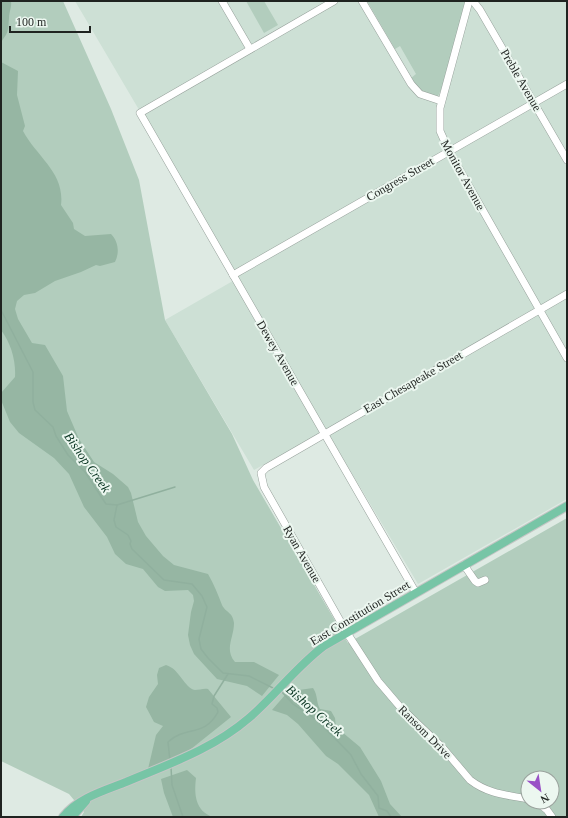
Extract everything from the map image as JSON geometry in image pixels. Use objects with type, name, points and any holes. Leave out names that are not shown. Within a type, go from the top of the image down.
[{"type":"main road","name":"East Constitution Street","points":[[63,817],[74,805],[174,762],[221,739],[265,704],[315,653],[416,592],[567,506]]},
{"type":"main road","name":"East Constitution Street","points":[[72,817],[91,797]]},
{"type":"street","points":[[222,1],[250,49],[334,1]]},
{"type":"street","points":[[362,1],[411,84],[420,94],[441,101]]},
{"type":"street","name":"Monitor Avenue","points":[[469,1],[441,101],[440,132],[449,151],[567,358]]},
{"type":"street","name":"Preble Avenue","points":[[473,1],[480,10],[567,160]]},
{"type":"street","name":"Dewey Avenue","points":[[250,49],[140,113],[416,592]]},
{"type":"street","name":"Congress Street","points":[[233,275],[567,84]]},
{"type":"street","name":"East Chesapeake Street","points":[[261,474],[266,468],[567,294]]},
{"type":"street","name":"Ryan Avenue","points":[[261,474],[264,487],[347,633]]},
{"type":"street","points":[[464,565],[475,582],[478,583],[485,580]]},
{"type":"street","name":"Ransom Drive","points":[[347,633],[388,694],[430,733],[470,780],[488,791],[520,797]]},
{"type":"shaded area","points":[[1,1],[63,1],[111,109],[139,180],[165,320],[232,434],[253,480],[348,643],[567,518],[567,817],[81,817],[84,812],[69,794],[1,761]]},
{"type":"shaded area","points":[[75,1],[567,1],[567,499],[418,584],[326,430],[254,470],[165,320],[238,278]]},
{"type":"shaded area","points":[[246,1],[264,1],[278,25],[264,33]]},
{"type":"shaded area","points":[[367,1],[466,1],[438,96],[424,94],[410,79],[416,74],[400,46],[395,49]]},
{"type":"green space","points":[[1,1],[11,1],[11,3],[8,31],[1,42]]},
{"type":"green space","points":[[1,62],[18,71],[17,95],[25,126],[23,131],[54,174],[59,184],[61,205],[73,223],[74,229],[85,236],[111,234],[118,247],[115,262],[100,266],[96,265],[55,281],[35,293],[24,295],[17,301],[15,309],[18,319],[32,343],[45,345],[63,376],[67,411],[79,439],[94,462],[113,474],[128,487],[131,493],[138,522],[146,536],[163,556],[174,565],[208,574],[222,605],[233,619],[234,628],[230,643],[230,653],[235,662],[254,662],[279,675],[262,696],[247,686],[217,679],[194,654],[188,635],[194,601],[193,595],[188,590],[165,591],[158,587],[143,569],[126,564],[115,554],[107,537],[84,507],[69,474],[54,458],[19,433],[10,422],[1,400],[1,393],[15,377],[15,371],[14,359],[10,346],[1,330]]},
{"type":"green space","points":[[166,665],[175,670],[191,689],[208,689],[231,717],[186,753],[148,769],[156,735],[163,726],[154,722],[146,707],[149,697],[158,684],[157,675],[159,668]]},
{"type":"green space","points":[[292,687],[299,690],[313,688],[316,693],[320,709],[331,711],[335,718],[336,727],[360,747],[381,781],[390,804],[402,817],[379,817],[369,795],[338,764],[326,756],[298,724],[287,715],[272,710]]},
{"type":"green space","points":[[187,770],[196,778],[195,790],[199,806],[202,811],[213,817],[173,817],[164,793],[161,779]]},
{"type":"waterway","name":"Bishop Creek","points":[[1,131],[1,143]]},
{"type":"waterway","name":"Bishop Creek","points":[[1,310],[33,372],[33,402],[35,410],[53,427],[56,436],[68,455],[85,472],[106,504],[117,505],[114,520],[116,527],[128,535],[131,541],[130,544],[132,549],[164,580],[192,584],[202,596],[207,607],[199,639],[201,649],[223,673],[249,676],[275,689]]},
{"type":"waterway","points":[[117,505],[175,487]]},
{"type":"waterway","points":[[170,761],[168,742],[181,734],[201,728],[213,720],[218,712],[217,708],[212,704],[214,696],[228,674]]},
{"type":"waterway","name":"Bishop Creek","points":[[281,691],[293,704],[317,720],[351,755],[361,774],[378,796],[379,808],[387,811],[391,817]]},
{"type":"waterway","points":[[171,767],[172,785],[183,817]]}]
